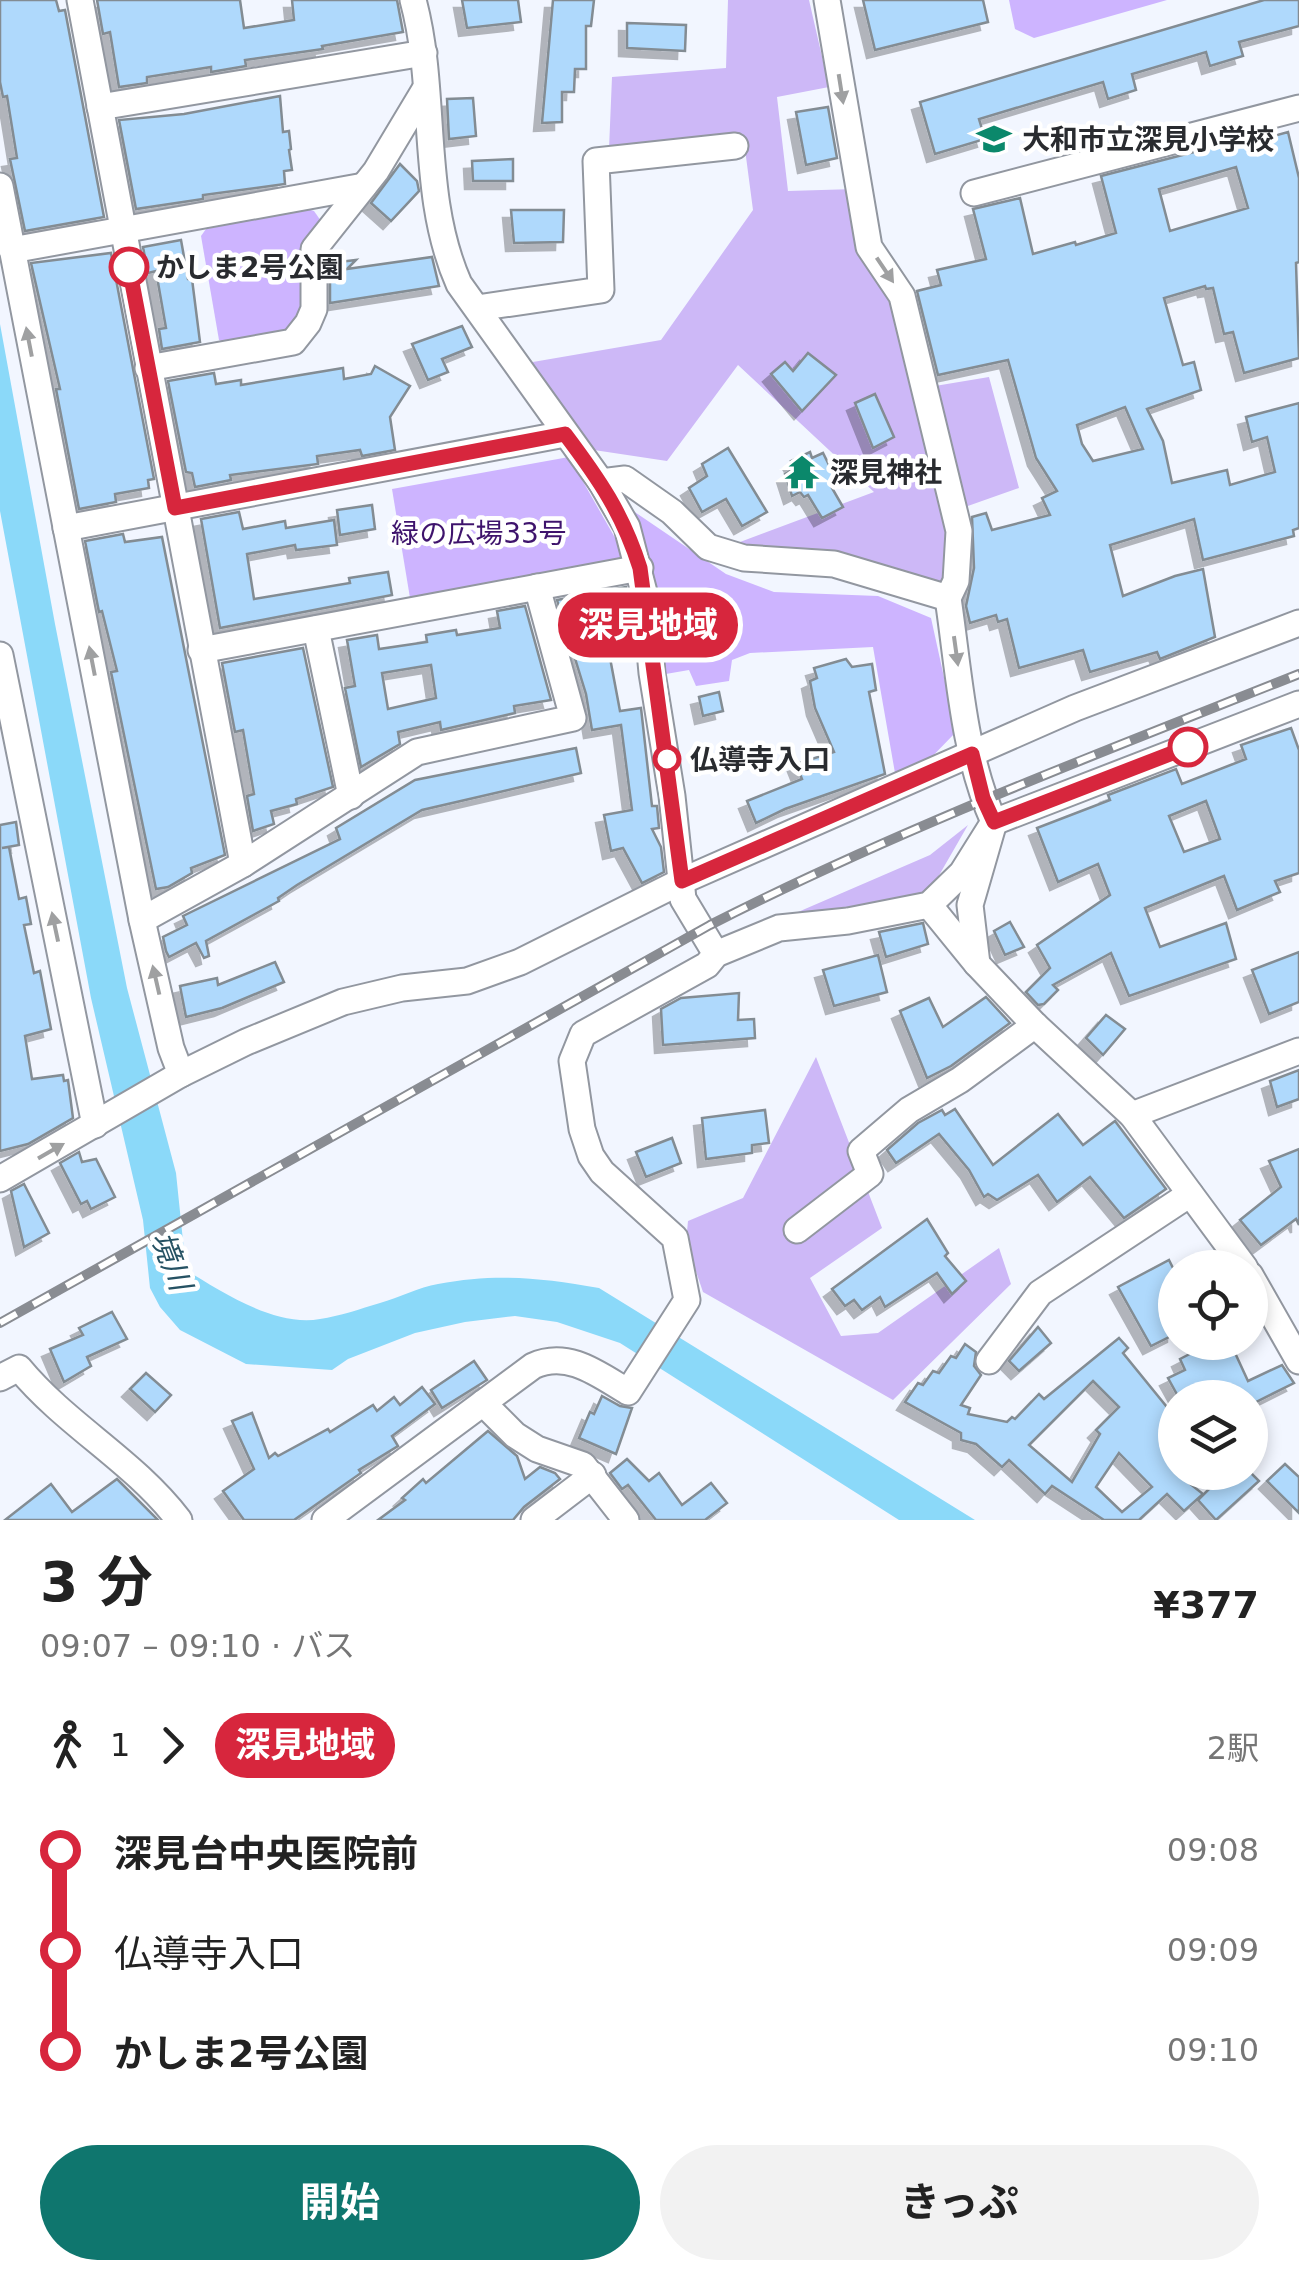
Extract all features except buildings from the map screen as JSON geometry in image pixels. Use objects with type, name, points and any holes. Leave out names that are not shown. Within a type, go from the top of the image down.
[{"type":"street","points":[[80,0],[242,864]]},
{"type":"street","points":[[413,0],[424,52],[424,91],[448,261],[459,284],[602,482],[627,527],[640,568],[683,899],[716,954]]},
{"type":"street","points":[[827,0],[869,248],[902,296],[960,530],[956,580],[948,598],[972,754],[983,798],[994,822],[970,906],[977,964]]},
{"type":"street","points":[[100,107],[424,52]]},
{"type":"street","points":[[148,368],[293,342],[314,309],[314,249],[376,170],[424,91]]},
{"type":"street","points":[[974,193],[1299,108]]},
{"type":"street","points":[[477,308],[601,290],[596,161],[735,146]]},
{"type":"street","points":[[0,186],[142,920],[171,1048],[181,1074]]},
{"type":"street","points":[[12,250],[364,186]]},
{"type":"street","points":[[66,528],[565,434]]},
{"type":"street","points":[[602,482],[625,480],[672,512],[708,547],[744,558],[834,564],[948,598]]},
{"type":"street","points":[[201,650],[640,568]]},
{"type":"street","points":[[142,920],[242,864],[417,752],[574,718],[537,588]]},
{"type":"street","points":[[0,1180],[181,1074],[246,1042],[343,1002],[402,988],[467,981],[520,962],[682,881],[1075,708],[1299,622]]},
{"type":"street","points":[[316,629],[351,796]]},
{"type":"street","points":[[0,655],[7,728],[98,1123]]},
{"type":"street","points":[[325,1520],[547,1360],[580,1364],[628,1392],[688,1300],[675,1238],[602,1172],[591,1156],[582,1129],[572,1061],[583,1034],[707,965],[716,954],[780,928],[929,905],[962,873],[994,822],[1299,704]]},
{"type":"street","points":[[929,905],[977,964],[1035,1025],[1132,1114],[1232,1250]]},
{"type":"street","points":[[797,1230],[870,1174],[861,1151],[909,1110],[960,1080],[1035,1025]]},
{"type":"street","points":[[1132,1114],[1299,1052]]},
{"type":"street","points":[[989,1361],[1040,1293],[1190,1194]]},
{"type":"street","points":[[1268,1307],[1299,1361]]},
{"type":"street","points":[[0,1378],[19,1368],[62,1414],[129,1464],[179,1520]]},
{"type":"street","points":[[483,1403],[537,1449],[583,1465],[626,1520]]},
{"type":"street","points":[[534,1520],[593,1476]]},
{"type":"green space","points":[[1009,0],[1167,0],[1034,38],[1015,29]]},
{"type":"green space","name":"かしま2号公園","points":[[307,209],[314,211],[321,221],[304,317],[293,332],[228,344],[219,340],[201,236],[206,229]]},
{"type":"green space","name":"緑の広場33号","points":[[569,457],[630,564],[411,604],[392,489]]},
{"type":"green space","points":[[620,502],[726,574],[774,592],[878,596],[931,618],[956,732],[923,766],[895,773],[873,647],[750,653],[732,660],[729,681],[696,686],[689,670],[660,675]]},
{"type":"shaded area","points":[[728,0],[809,0],[829,87],[777,97],[788,191],[855,189],[897,298],[911,390],[989,377],[1019,488],[948,513],[948,557],[941,586],[724,548],[874,492],[738,365],[667,461],[594,450],[527,363],[661,340],[753,210],[743,134],[609,149],[612,77],[726,68]]},
{"type":"shaded area","points":[[968,825],[930,891],[839,911],[798,912],[930,855]]},
{"type":"shaded area","points":[[816,1057],[882,1228],[810,1278],[841,1336],[878,1333],[999,1248],[1011,1284],[893,1400],[703,1292],[686,1242],[688,1221],[743,1198]]},
{"type":"water","name":"境川","points":[[0,324],[127,988],[176,1173],[186,1270],[250,1306],[303,1320],[342,1314],[459,1281],[519,1278],[599,1288],[975,1520],[899,1520],[620,1343],[557,1322],[515,1316],[465,1322],[415,1333],[348,1359],[332,1370],[246,1364],[180,1330],[160,1307],[150,1288],[143,1220],[91,998],[0,511]]},
{"type":"railway","points":[[0,1323],[710,925],[928,824],[1299,674]]},
{"type":"bus line","name":"深見地域","points":[[129,267],[175,508],[565,434],[602,482],[627,527],[640,568],[682,881],[972,754],[983,798],[994,822],[1188,747]]},
{"type":"place","name":"大和市立深見小学校","points":[[994,139]]},
{"type":"place","name":"かしま2号公園","points":[[129,267]]},
{"type":"place","name":"深見神社","points":[[802,472]]},
{"type":"place","name":"仏導寺入口","points":[[667,759]]}]
